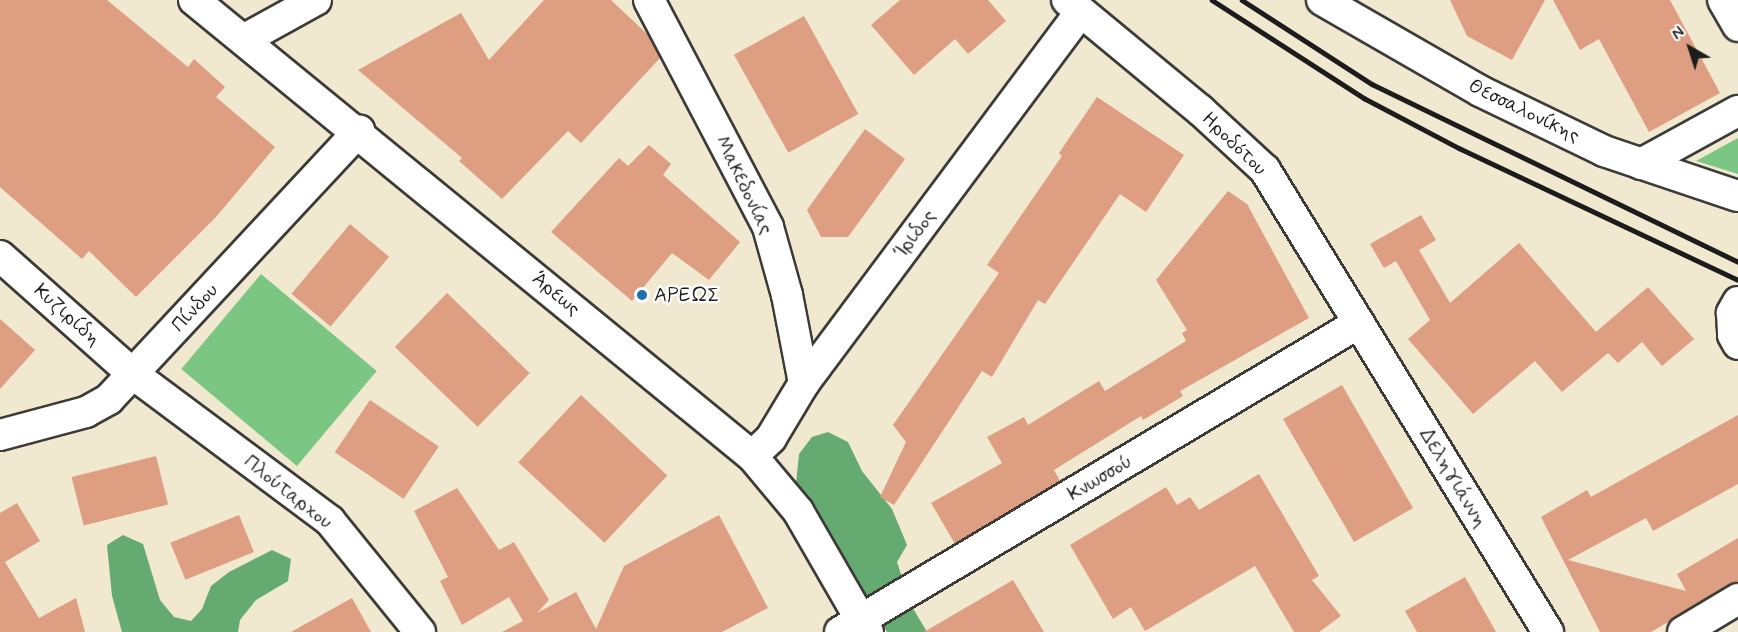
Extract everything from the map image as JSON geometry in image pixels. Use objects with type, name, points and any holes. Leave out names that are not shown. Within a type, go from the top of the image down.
[{"type":"street","name":"Άρεως","points":[[194,0],[358,131],[752,456],[798,512],[856,628]]},
{"type":"street","points":[[245,39],[316,0]]},
{"type":"street","name":"Μακεδονίας","points":[[649,0],[768,227],[787,296],[804,383]]},
{"type":"street","name":"Θεσσαλονίκης","points":[[1322,0],[1480,91],[1604,151],[1738,196]]},
{"type":"street","points":[[1723,0],[1738,26]]},
{"type":"street","name":"Ίριδος","points":[[752,456],[771,438],[804,383],[1073,7]]},
{"type":"street","name":"Ηροδότου","points":[[1073,7],[1200,110],[1265,171],[1359,323]]},
{"type":"street","points":[[1641,164],[1738,111]]},
{"type":"street","name":"Πίνδου","points":[[0,435],[86,412],[109,399],[358,131]]},
{"type":"street","name":"Κυζιρίδη","points":[[0,256],[133,374]]},
{"type":"street","points":[[1735,307],[1733,335],[1738,344]]},
{"type":"street","name":"Κνωσσού","points":[[856,628],[1359,323]]},
{"type":"street","name":"Δεληγιάννη","points":[[1359,323],[1548,632]]},
{"type":"street","name":"Πλούταρχου","points":[[133,374],[330,521],[420,632]]},
{"type":"street","points":[[1683,632],[1738,599]]},
{"type":"green space","points":[[1738,138],[1738,174],[1696,161]]},
{"type":"green space","points":[[261,274],[377,371],[297,466],[181,369]]},
{"type":"green space","points":[[828,432],[848,442],[862,471],[892,509],[907,545],[897,562],[911,605],[927,632],[887,632],[815,506],[796,484],[799,454],[812,437]]},
{"type":"green space","points":[[123,535],[143,544],[160,600],[174,617],[191,621],[202,609],[211,586],[229,572],[272,550],[291,559],[288,581],[256,600],[240,620],[238,632],[122,632],[112,596],[107,545]]},
{"type":"building","points":[[0,0],[107,0],[188,67],[194,59],[225,87],[216,97],[275,147],[216,217],[136,297],[89,251],[82,259],[0,187]]},
{"type":"building","points":[[544,0],[611,0],[647,34],[660,58],[581,143],[568,131],[502,199],[459,161],[462,158],[358,70],[461,13],[489,60]]},
{"type":"building","points":[[900,0],[988,0],[1006,21],[968,54],[955,39],[914,75],[871,25]]},
{"type":"building","points":[[1450,0],[1545,0],[1512,60],[1467,36]]},
{"type":"building","points":[[1553,0],[1670,0],[1720,93],[1649,132],[1599,39],[1580,50]]},
{"type":"building","points":[[804,16],[858,114],[788,153],[734,55]]},
{"type":"building","points":[[1097,97],[1184,155],[1146,212],[1120,194],[1045,304],[1038,300],[992,377],[982,371],[894,505],[880,497],[906,442],[893,425],[999,273],[987,265],[1062,156],[1059,153]]},
{"type":"building","points":[[865,129],[905,159],[848,237],[821,237],[807,210]]},
{"type":"building","points":[[649,145],[671,164],[663,175],[740,242],[709,280],[672,253],[632,301],[551,232],[619,158],[628,166]]},
{"type":"building","points":[[1228,191],[1247,204],[1309,318],[1180,391],[1183,396],[1143,420],[1141,416],[1054,470],[1060,481],[955,544],[931,503],[1002,463],[987,437],[1024,417],[1028,425],[1099,381],[1105,391],[1186,341],[1182,333],[1187,330],[1156,280]]},
{"type":"building","points":[[1421,215],[1436,240],[1419,250],[1450,303],[1519,243],[1596,332],[1648,287],[1694,339],[1662,366],[1642,342],[1618,363],[1608,353],[1562,392],[1535,361],[1473,414],[1408,339],[1430,320],[1396,261],[1384,268],[1370,244]]},
{"type":"building","points":[[350,224],[389,257],[331,326],[292,294]]},
{"type":"building","points":[[447,293],[530,373],[478,427],[395,347]]},
{"type":"building","points":[[0,319],[35,350],[0,389]]},
{"type":"building","points":[[1342,385],[1413,508],[1354,542],[1283,419]]},
{"type":"building","points":[[581,395],[667,475],[605,543],[518,462]]},
{"type":"building","points":[[370,400],[439,446],[404,499],[335,452]]},
{"type":"building","points":[[1738,415],[1738,484],[1653,531],[1646,518],[1568,560],[1686,591],[1677,574],[1738,538],[1738,581],[1651,632],[1600,632],[1541,517],[1587,490],[1591,497]]},
{"type":"building","points":[[156,456],[168,505],[84,526],[72,477]]},
{"type":"building","points":[[1259,474],[1319,576],[1312,580],[1341,616],[1319,632],[1294,632],[1255,566],[1145,631],[1131,607],[1113,619],[1070,545],[1166,487],[1177,505],[1190,497],[1199,510]]},
{"type":"building","points":[[457,488],[499,550],[514,542],[549,600],[537,613],[576,592],[596,629],[624,566],[719,515],[768,608],[722,632],[502,632],[523,621],[509,597],[462,625],[440,581],[448,577],[414,511]]},
{"type":"building","points":[[17,503],[40,541],[5,562],[39,618],[76,598],[85,632],[0,632],[0,513]]},
{"type":"building","points":[[239,515],[254,552],[185,580],[170,543]]},
{"type":"building","points":[[1465,577],[1496,632],[1417,632],[1405,611]]},
{"type":"building","points":[[1013,580],[1044,632],[924,632]]},
{"type":"building","points":[[352,598],[371,632],[291,632]]},
{"type":"railway","points":[[1212,0],[1364,98],[1459,148],[1738,280]]},
{"type":"railway","points":[[1242,0],[1372,84],[1738,262]]},
{"type":"place","name":"ΑΡΕΩΣ","points":[[642,295]]}]
